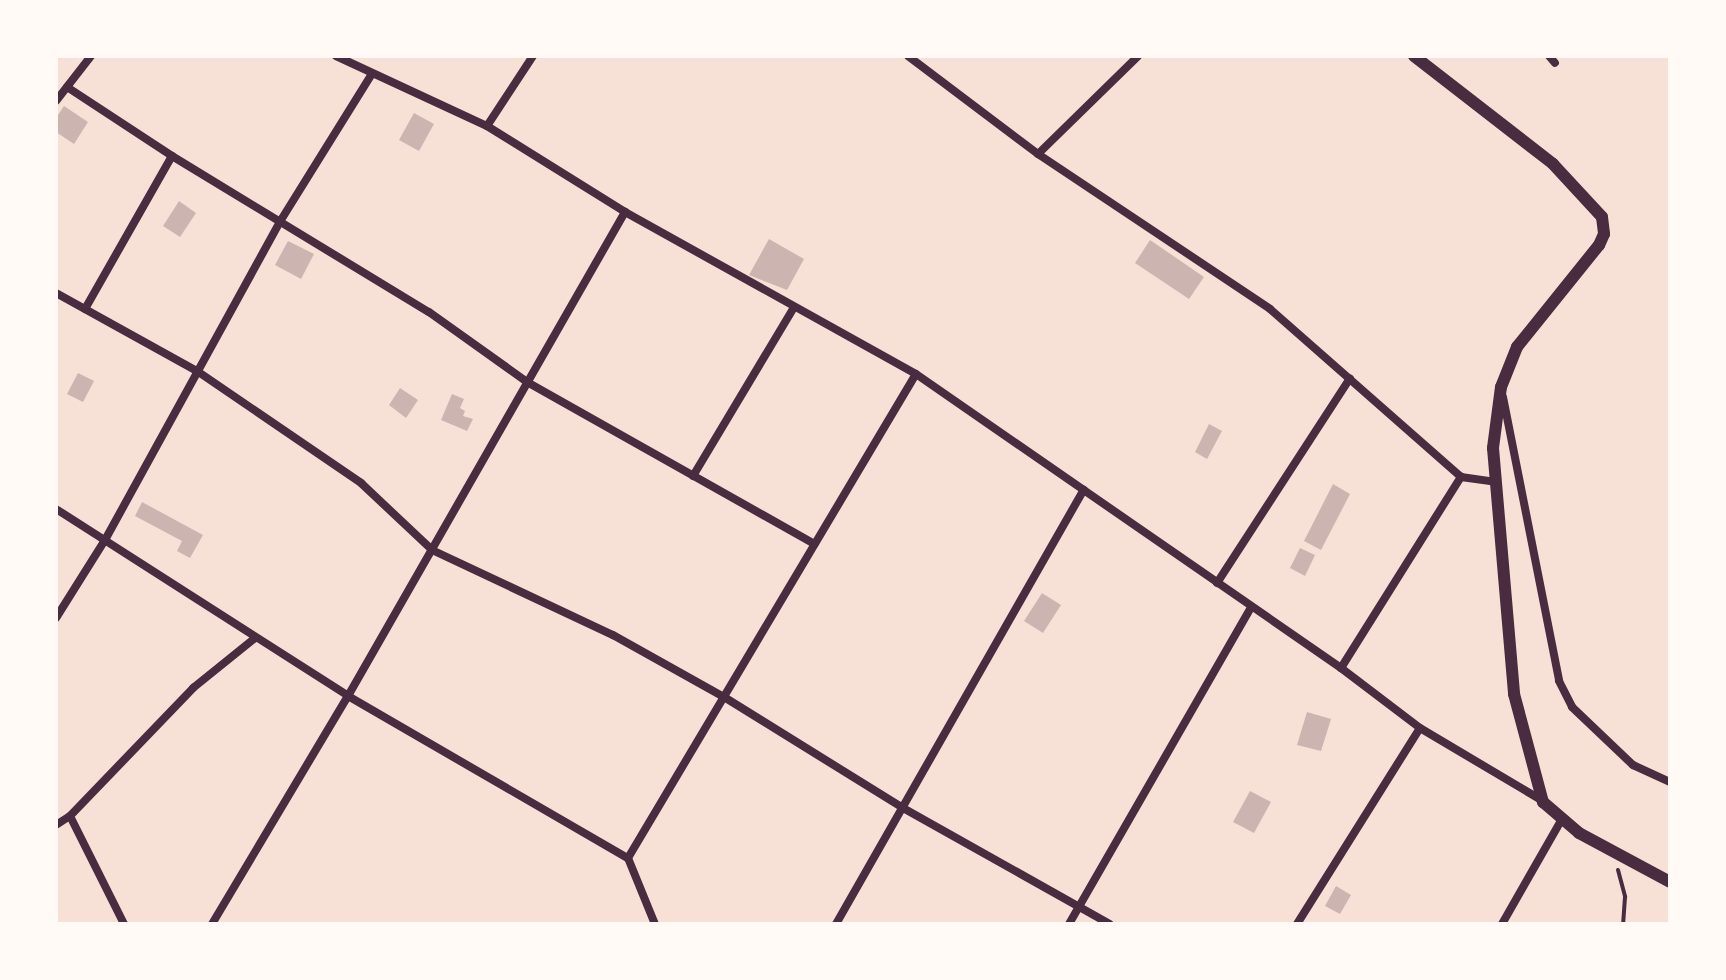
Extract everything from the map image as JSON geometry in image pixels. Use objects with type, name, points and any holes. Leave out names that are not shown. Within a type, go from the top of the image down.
[{"type":"street","points":[[56,101],[91,56]]},
{"type":"street","points":[[336,56],[487,126],[625,212],[916,374],[1341,668],[1420,728],[1543,802],[1579,833],[1670,882]]},
{"type":"street","points":[[353,66],[359,56]]},
{"type":"street","points":[[487,126],[533,56]]},
{"type":"street","points":[[908,56],[1038,154],[1270,309],[1461,477],[1496,482]]},
{"type":"street","points":[[1038,154],[1138,56]]},
{"type":"street","points":[[1414,56],[1553,164],[1602,217],[1604,234],[1599,245],[1517,347],[1501,387],[1493,448],[1514,694],[1543,802]]},
{"type":"street","points":[[56,618],[105,540],[281,220],[372,74]]},
{"type":"street","points":[[67,87],[172,156],[281,220],[478,344],[527,382],[815,544]]},
{"type":"street","points":[[85,309],[172,156]]},
{"type":"street","points":[[212,924],[348,696],[625,212]]},
{"type":"street","points":[[56,293],[197,371],[361,483],[432,550],[613,635],[724,697],[903,808],[1110,924]]},
{"type":"street","points":[[693,476],[794,307]]},
{"type":"street","points":[[628,858],[916,374]]},
{"type":"street","points":[[1217,583],[1350,378]]},
{"type":"street","points":[[1501,387],[1559,681],[1572,707],[1633,765],[1670,782]]},
{"type":"street","points":[[1341,668],[1461,477]]},
{"type":"street","points":[[836,924],[1084,490]]},
{"type":"street","points":[[56,509],[348,696],[628,858],[655,924]]},
{"type":"street","points":[[1069,924],[1251,608]]},
{"type":"street","points":[[56,825],[70,816],[193,688],[255,638]]},
{"type":"street","points":[[1297,924],[1420,728]]},
{"type":"street","points":[[70,816],[124,924]]},
{"type":"street","points":[[1502,924],[1562,819]]},
{"type":"path","points":[[1614,852],[1625,897],[1623,924]]},
{"type":"building","points":[[64,106],[88,122],[74,144],[56,132],[56,118]]},
{"type":"building","points":[[414,113],[434,124],[419,151],[399,140]]},
{"type":"building","points":[[179,201],[196,213],[180,237],[163,226]]},
{"type":"building","points":[[769,239],[804,259],[787,290],[749,275]]},
{"type":"building","points":[[1150,240],[1204,277],[1189,299],[1135,263]]},
{"type":"building","points":[[288,241],[314,254],[301,279],[275,265]]},
{"type":"building","points":[[78,373],[94,381],[83,402],[67,394]]},
{"type":"building","points":[[400,388],[418,400],[406,418],[389,405]]},
{"type":"building","points":[[452,394],[464,399],[460,408],[465,411],[463,416],[473,419],[467,431],[441,420]]},
{"type":"building","points":[[1209,424],[1222,431],[1207,459],[1195,452]]},
{"type":"building","points":[[1333,484],[1350,494],[1321,550],[1304,541]]},
{"type":"building","points":[[142,502],[203,535],[190,558],[177,551],[182,541],[135,516]]},
{"type":"building","points":[[1300,548],[1315,555],[1305,576],[1290,568]]},
{"type":"building","points":[[1042,593],[1061,605],[1043,633],[1024,621]]},
{"type":"building","points":[[1307,712],[1331,719],[1321,751],[1297,745]]},
{"type":"building","points":[[1250,791],[1271,802],[1254,833],[1233,822]]},
{"type":"building","points":[[1336,886],[1351,895],[1340,914],[1325,906]]}]
